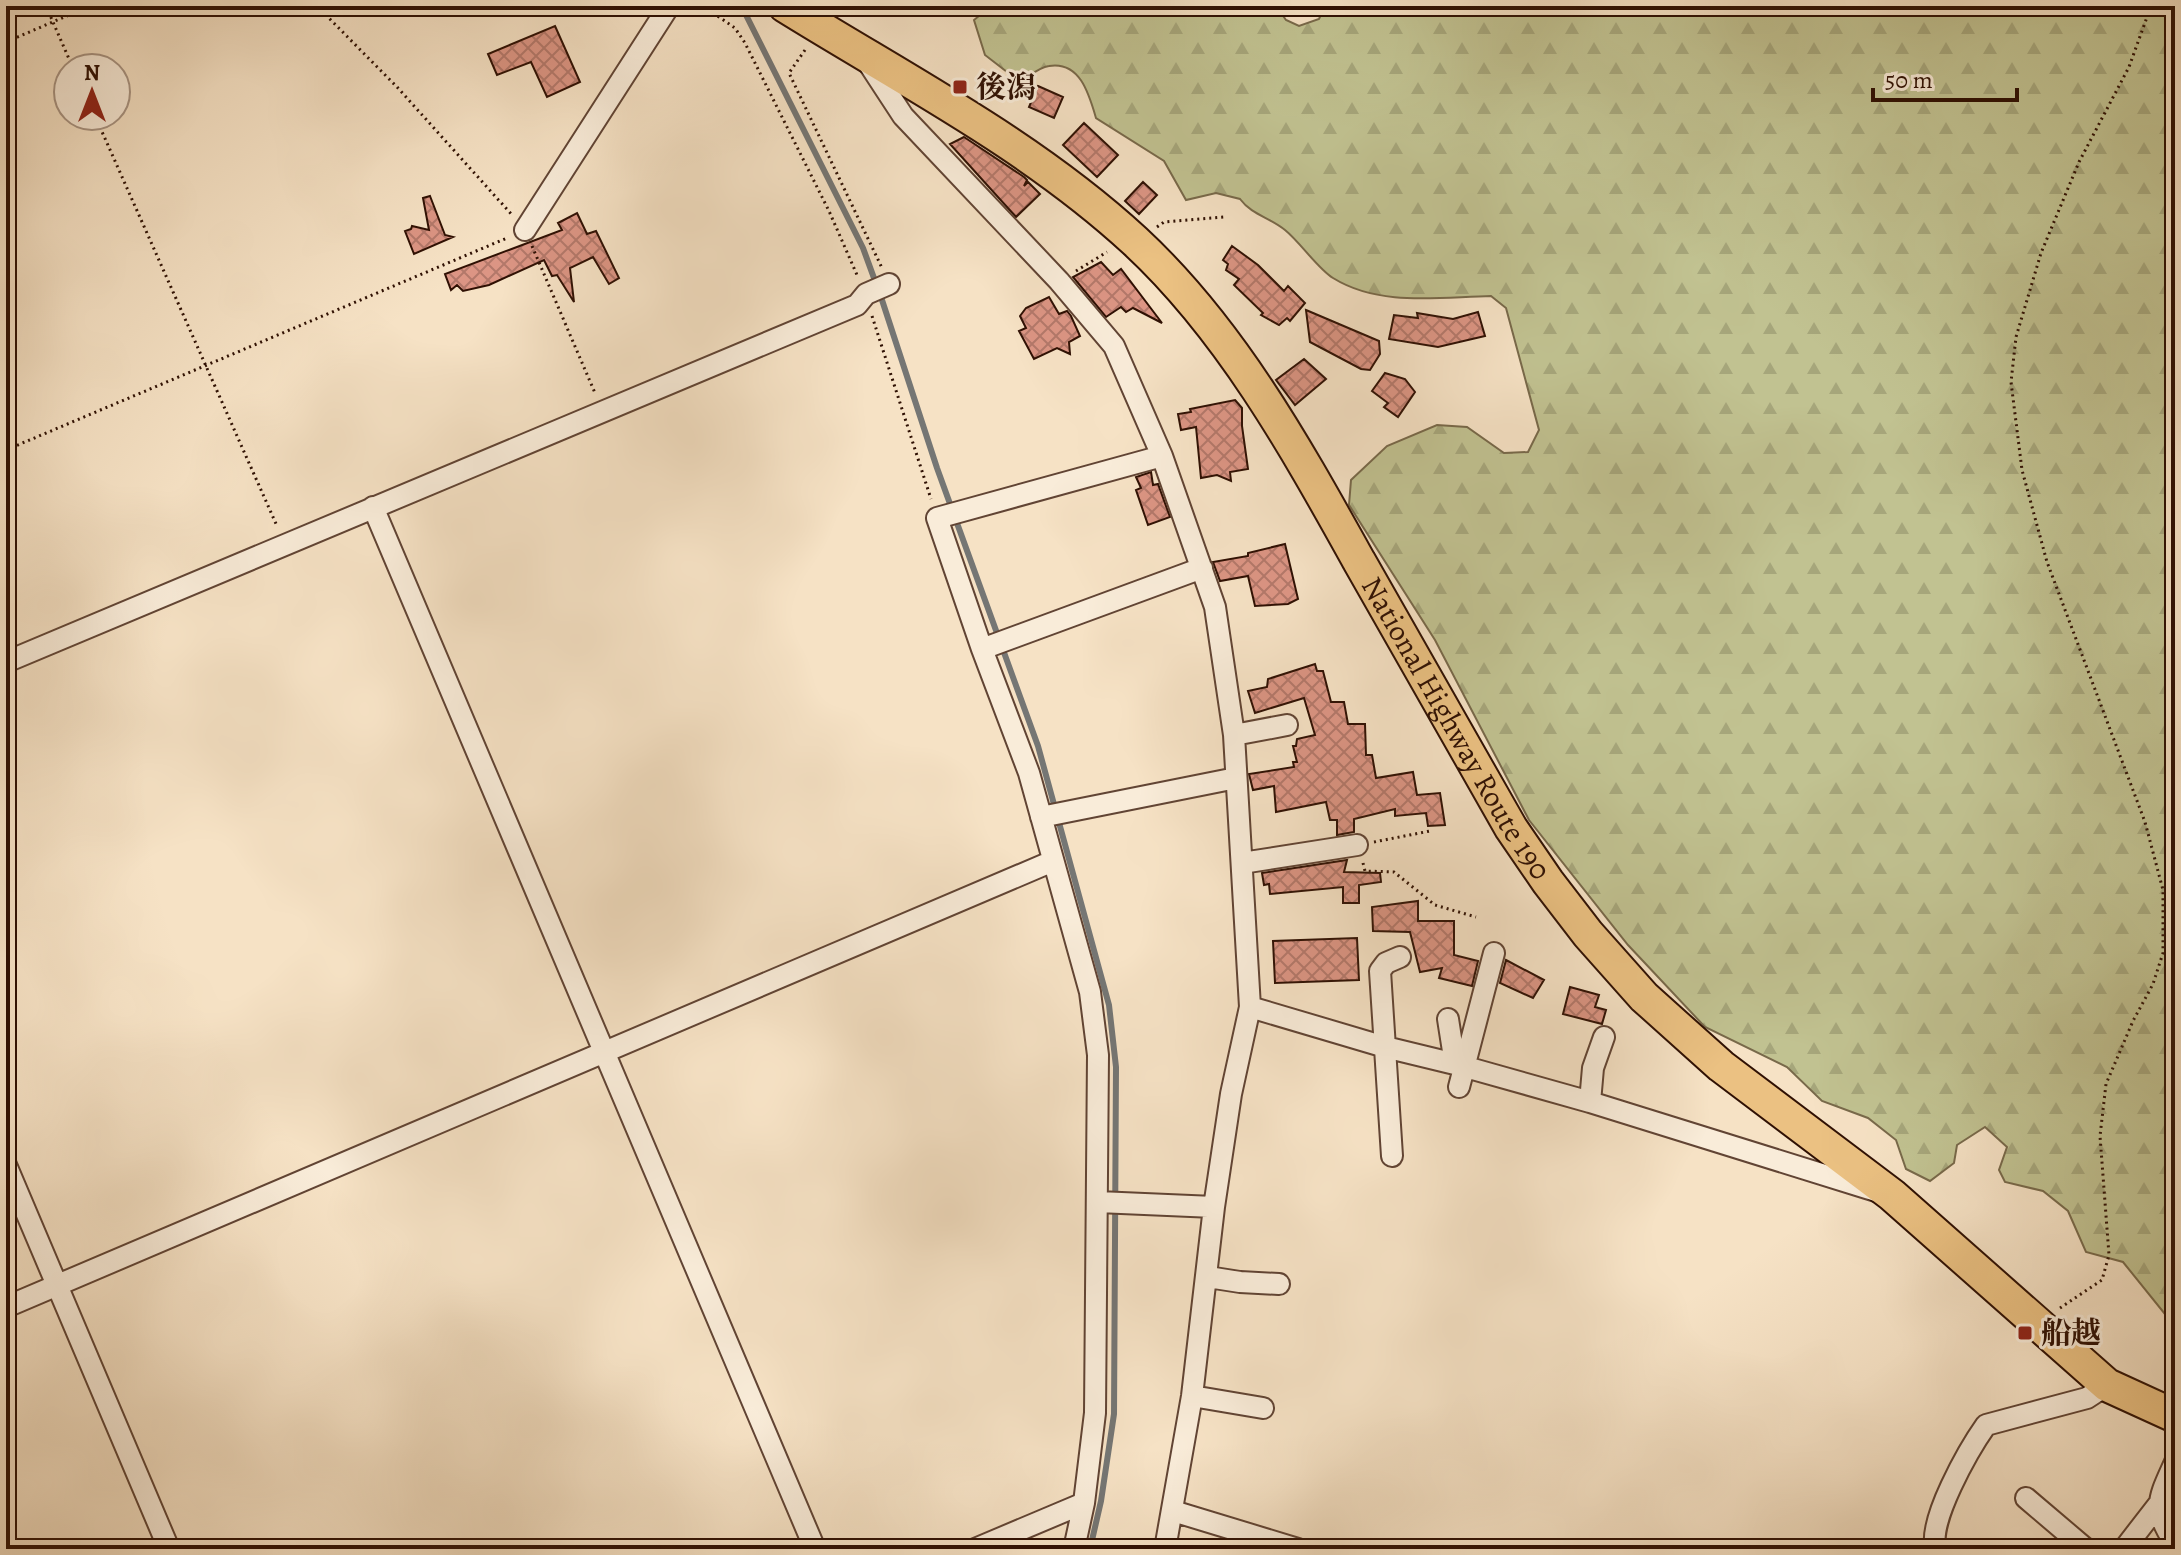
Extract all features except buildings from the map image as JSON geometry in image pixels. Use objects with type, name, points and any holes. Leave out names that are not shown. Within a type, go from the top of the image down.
[{"type":"highway","name":"National Highway Route 190","points":[[785,6],[1020,149],[1094,206],[1168,273],[1241,367],[1305,464],[1511,828],[1588,934],[1644,997],[1721,1066],[1892,1195],[2107,1385],[2175,1416]]},
{"type":"street","points":[[525,230],[669,6]]},
{"type":"street","points":[[863,54],[903,116],[1059,281],[1114,346],[1162,456],[1215,607],[1234,735],[1250,1007],[1231,1094],[1192,1396],[1165,1549]]},
{"type":"street","points":[[6,662],[857,305],[866,294],[889,284]]},
{"type":"street","points":[[1074,1549],[1084,1503],[1095,1413],[1098,1055],[1090,992],[1015,731],[982,649],[937,518],[1162,456]]},
{"type":"street","points":[[373,507],[815,1549]]},
{"type":"street","points":[[982,649],[1202,568]]},
{"type":"street","points":[[1234,735],[1287,725]]},
{"type":"street","points":[[1041,817],[1236,778]]},
{"type":"street","points":[[1242,863],[1357,845]]},
{"type":"street","points":[[6,1307],[1053,861]]},
{"type":"street","points":[[1460,1073],[1494,953]]},
{"type":"street","points":[[1392,1156],[1380,971],[1386,963],[1400,957]]},
{"type":"street","points":[[1250,1007],[1460,1073],[1590,1102],[1848,1184],[1892,1195]]},
{"type":"street","points":[[1448,1019],[1460,1073]]},
{"type":"street","points":[[1590,1102],[1593,1068],[1604,1037]]},
{"type":"street","points":[[6,1165],[169,1549]]},
{"type":"street","points":[[1098,1202],[1214,1207]]},
{"type":"street","points":[[1208,1277],[1279,1284]]},
{"type":"street","points":[[1936,1549],[1934,1527],[1940,1507],[1986,1425],[2087,1398],[2107,1385]]},
{"type":"street","points":[[1192,1396],[1263,1408]]},
{"type":"street","points":[[2124,1549],[2158,1505],[2175,1462]]},
{"type":"street","points":[[2026,1498],[2086,1549]]},
{"type":"street","points":[[975,1549],[1084,1503]]},
{"type":"street","points":[[2158,1505],[2160,1517],[2175,1543]]},
{"type":"street","points":[[1173,1511],[1298,1549]]},
{"type":"path","points":[[46,6],[66,52]]},
{"type":"path","points":[[6,42],[90,6]]},
{"type":"path","points":[[317,6],[397,87],[525,230],[603,411]]},
{"type":"path","points":[[703,6],[735,28],[745,43],[829,211],[866,294],[937,518]]},
{"type":"path","points":[[2037,1324],[2102,1280],[2109,1255],[2100,1136],[2106,1084],[2153,984],[2163,953],[2163,890],[2145,822],[2047,562],[2022,470],[2011,382],[2016,337],[2041,253],[2079,162],[2129,67],[2151,6]]},
{"type":"path","points":[[825,31],[800,53],[789,73],[889,284]]},
{"type":"path","points":[[102,132],[285,544]]},
{"type":"path","points":[[6,450],[525,230]]},
{"type":"path","points":[[1430,831],[1357,845],[1365,871],[1394,872],[1435,905],[1476,917]]},
{"type":"green space","points":[[991,6],[1276,6],[1286,20],[1299,26],[1319,19],[1325,6],[2175,6],[2175,1336],[2173,1324],[2123,1262],[2086,1252],[2068,1211],[2043,1191],[2005,1182],[1999,1170],[2007,1147],[1985,1127],[1957,1145],[1954,1163],[1930,1181],[1906,1169],[1896,1140],[1868,1118],[1822,1101],[1787,1067],[1705,1027],[1628,945],[1529,820],[1435,640],[1349,505],[1351,480],[1387,446],[1437,425],[1467,427],[1504,453],[1528,452],[1539,430],[1506,308],[1491,296],[1390,297],[1351,287],[1327,274],[1285,230],[1250,209],[1240,199],[1216,193],[1186,200],[1164,161],[1096,118],[1082,81],[1076,74],[1060,66],[1045,67],[1020,82],[985,55],[974,20]]},
{"type":"waterway","points":[[734,6],[745,13],[863,248],[937,468],[1038,746],[1109,1005],[1116,1067],[1114,1414],[1101,1501],[1090,1549]]},
{"type":"place","name":"後潟","points":[[960,87]]},
{"type":"place","name":"船越","points":[[2025,1333]]}]
